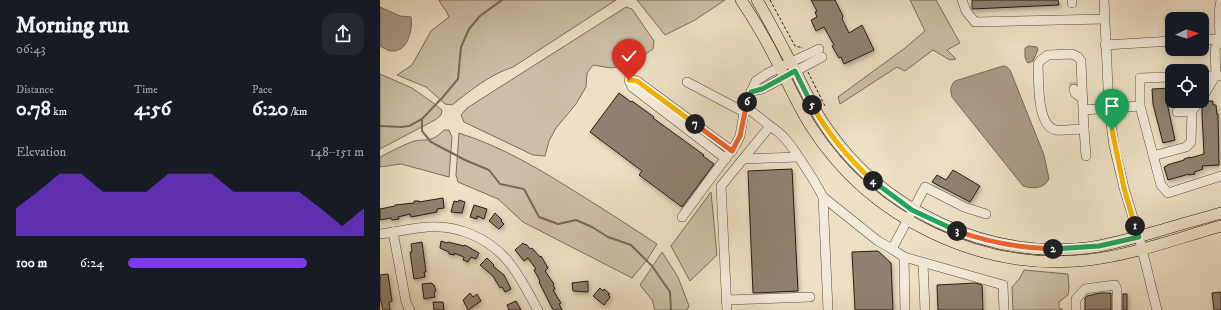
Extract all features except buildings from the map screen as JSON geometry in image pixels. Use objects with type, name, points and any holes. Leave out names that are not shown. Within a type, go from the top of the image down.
[{"type":"main road","points":[[741,0],[766,40],[811,128],[838,162],[860,185],[879,201],[906,220],[939,237],[963,246],[1000,256],[1053,262],[1088,260],[1122,254],[1221,226]]},
{"type":"main road","points":[[758,0],[816,112],[842,149],[878,184],[912,210],[940,224],[971,236],[1016,246],[1046,249],[1085,248],[1139,237],[1221,213]]},
{"type":"street","points":[[962,0],[966,11],[975,22],[1104,19]]},
{"type":"street","points":[[1104,0],[1109,109],[1114,146],[1124,188],[1142,248],[1157,310]]},
{"type":"street","points":[[1209,88],[1218,75],[1215,49],[1221,39],[1219,12],[1221,0]]},
{"type":"street","points":[[1209,40],[1221,39]]},
{"type":"street","points":[[1105,45],[1165,41]]},
{"type":"street","points":[[682,217],[729,155],[740,136],[745,109],[756,81],[768,73],[782,72],[820,53]]},
{"type":"street","points":[[1084,129],[1057,130],[1051,128],[1046,123],[1042,113],[1039,94],[1038,64],[1048,55],[1072,54],[1078,57],[1081,61],[1086,156]]},
{"type":"street","points":[[1082,74],[1076,78],[1074,85],[1075,93],[1083,99]]},
{"type":"street","points":[[1165,77],[1140,78],[1140,106],[1161,185],[1168,193],[1221,176]]},
{"type":"street","points":[[629,80],[637,81],[729,155],[632,87],[629,80]]},
{"type":"street","points":[[687,82],[745,109],[778,130],[788,141],[815,180],[823,197],[828,310]]},
{"type":"street","points":[[1083,110],[1140,106]]},
{"type":"street","points":[[1153,156],[1186,147],[1191,142],[1192,111],[1194,108]]},
{"type":"street","points":[[1177,112],[1192,111]]},
{"type":"street","points":[[727,310],[721,186],[770,126]]},
{"type":"street","points":[[743,159],[798,157]]},
{"type":"street","points":[[892,249],[906,220],[925,187],[964,207],[986,214]]},
{"type":"street","points":[[823,197],[878,241],[904,257],[1003,285],[1004,310]]},
{"type":"street","points":[[380,234],[418,228],[442,227],[466,232],[477,237],[499,251],[508,261],[538,310]]},
{"type":"street","points":[[393,232],[406,302],[410,310]]},
{"type":"street","points":[[904,257],[905,310]]},
{"type":"street","points":[[923,263],[925,310]]},
{"type":"street","points":[[1076,310],[1076,299],[1085,290],[1115,285],[1117,310]]},
{"type":"street","points":[[726,300],[810,297]]},
{"type":"path","points":[[770,0],[795,46],[803,47],[804,49]]},
{"type":"path","points":[[809,70],[809,74],[825,106]]},
{"type":"shaded area","points":[[439,0],[616,0],[513,67],[496,74],[481,83],[452,105],[445,104],[426,87],[397,75],[412,65],[431,31],[449,17]]},
{"type":"shaded area","points":[[637,0],[725,0],[695,20],[665,35]]},
{"type":"shaded area","points":[[910,0],[936,0],[960,43],[947,50],[956,59],[950,60],[933,50],[905,71],[897,67],[840,104],[838,97],[905,48],[925,31]]},
{"type":"shaded area","points":[[380,7],[400,16],[411,17],[410,33],[406,44],[402,48],[392,51],[380,46]]},
{"type":"shaded area","points":[[626,7],[632,9],[654,41],[653,49],[647,53],[638,64],[611,68],[593,65],[587,73],[586,87],[576,104],[556,128],[549,141],[545,156],[533,155],[464,122],[461,115],[467,108]]},
{"type":"shaded area","points":[[1029,46],[1037,47],[1038,50],[1033,61],[1028,63],[1025,58],[1025,48]]},
{"type":"shaded area","points":[[1003,66],[1010,70],[1044,155],[1049,179],[1044,185],[1038,187],[1030,188],[1023,186],[952,97],[951,89],[955,81]]},
{"type":"shaded area","points":[[380,74],[412,88],[442,110],[441,115],[435,120],[380,149]]},
{"type":"shaded area","points":[[444,130],[449,130],[452,137],[449,177],[401,164],[380,167],[380,157],[414,141],[434,138]]},
{"type":"shaded area","points":[[459,133],[491,145],[536,168],[657,244],[647,260],[632,278],[523,222],[498,199],[458,182],[456,175]]},
{"type":"shaded area","points":[[711,192],[717,255],[690,281],[671,246]]},
{"type":"shaded area","points":[[662,252],[678,277],[689,306],[687,310],[655,310],[652,300],[640,285]]},
{"type":"shaded area","points":[[1024,270],[1068,274],[1068,295],[1059,302],[1059,308],[1063,310],[1013,310],[1012,287],[1020,278]]},
{"type":"waterway","points":[[380,126],[409,126],[422,119],[458,79],[461,47],[469,29],[480,16],[502,0]]},
{"type":"waterway","points":[[422,119],[422,131],[431,142],[465,160],[489,170],[500,184],[524,189],[539,217],[558,224],[576,220],[592,227],[608,237],[631,245],[652,266],[670,292],[671,310]]},
{"type":"tunnel","points":[[1074,82],[1074,89]]},
{"type":"route","points":[[629,80],[637,81],[732,151],[740,136],[745,106],[751,92],[762,89],[772,82],[795,71],[816,112],[842,149],[864,172],[894,197],[912,210],[940,224],[971,236],[1002,244],[1030,248],[1085,248],[1139,237],[1124,188],[1114,146],[1112,130]]}]
